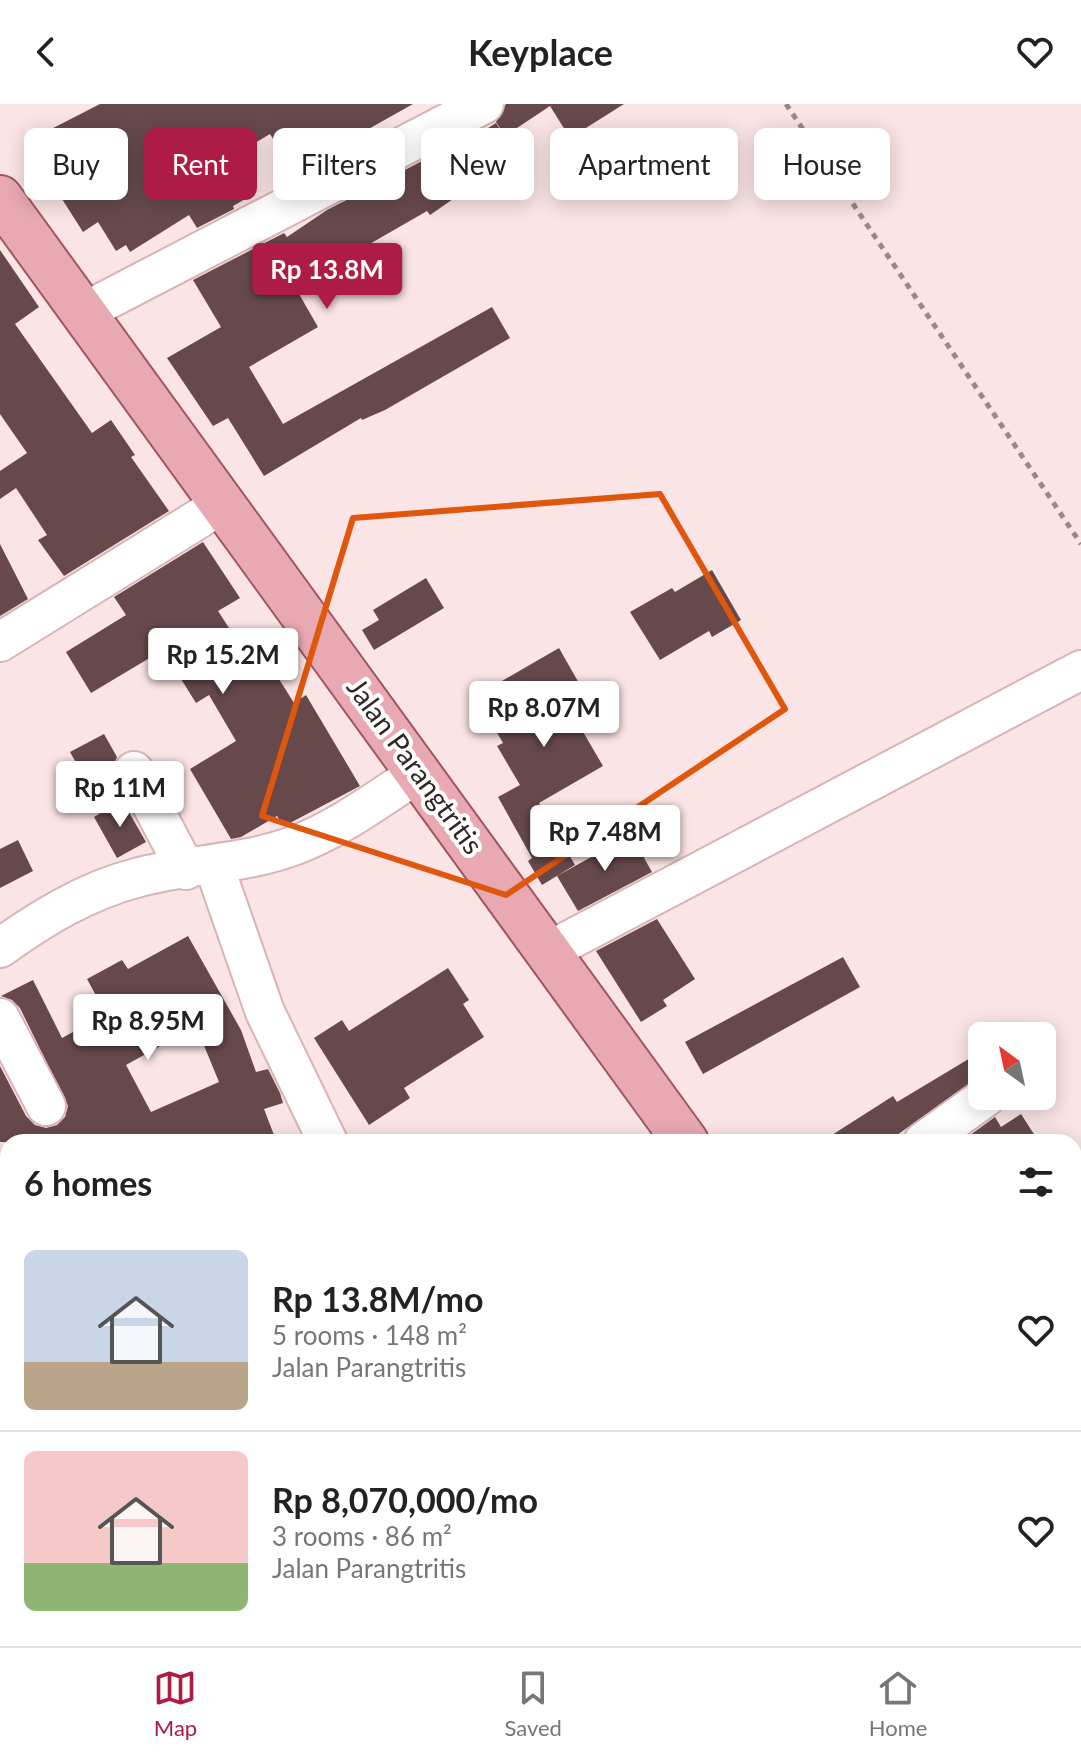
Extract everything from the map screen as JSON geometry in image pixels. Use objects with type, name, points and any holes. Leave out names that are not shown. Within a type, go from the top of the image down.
[{"type":"main road","name":"Jalan Parangtritis","points":[[0,198],[680,1134]]},
{"type":"street","points":[[82,313],[484,104]]},
{"type":"street","points":[[0,642],[224,503]]},
{"type":"street","points":[[547,952],[1081,670]]},
{"type":"street","points":[[134,771],[200,868],[324,1134]]},
{"type":"street","points":[[0,948],[50,914],[85,896],[138,877],[200,868],[299,844],[337,825],[420,772]]},
{"type":"street","points":[[0,1018],[46,1106]]},
{"type":"street","points":[[934,1134],[968,1110]]},
{"type":"path","points":[[786,104],[1081,544]]},
{"type":"highlighted area","points":[[660,494],[785,709],[506,895],[262,816],[353,518]]},
{"type":"building","points":[[100,104],[413,104],[370,128],[273,128],[273,139],[270,134],[257,142],[257,128],[144,128],[144,200],[244,200],[233,206],[234,209],[197,228],[189,215],[130,252],[126,245],[116,251],[98,222],[83,232],[63,200],[128,200],[128,128],[53,128]]},
{"type":"building","points":[[506,104],[624,104],[586,128],[564,128],[550,106],[517,128],[500,128],[496,122]]},
{"type":"building","points":[[421,162],[421,200],[452,200],[430,215],[427,211],[295,287],[318,327],[249,367],[283,424],[492,307],[510,338],[385,410],[361,418],[264,476],[228,418],[213,426],[167,358],[221,327],[193,280],[284,233],[287,237],[346,200],[405,200],[405,170]]},
{"type":"building","points":[[0,250],[39,307],[15,324],[92,433],[111,420],[135,455],[131,457],[169,511],[64,576],[38,540],[47,535],[16,488],[0,499],[0,471],[27,453],[0,414]]},
{"type":"building","points":[[203,542],[240,598],[218,611],[257,671],[269,663],[294,703],[306,695],[360,786],[284,826],[277,816],[241,837],[231,839],[190,769],[236,741],[209,695],[196,703],[163,650],[91,693],[66,652],[126,615],[114,597]]},
{"type":"building","points":[[0,544],[28,599],[0,616]]},
{"type":"building","points":[[712,570],[741,620],[712,637],[709,631],[660,660],[630,612],[672,588],[675,592]]},
{"type":"building","points":[[426,578],[444,608],[374,650],[362,630],[379,620],[373,610]]},
{"type":"building","points":[[559,648],[588,699],[604,690],[616,710],[582,730],[603,766],[539,803],[575,865],[542,885],[528,861],[532,858],[498,797],[520,785],[497,746],[503,743],[476,696]]},
{"type":"building","points":[[104,734],[117,757],[114,764],[86,780],[70,752]]},
{"type":"building","points":[[122,800],[146,842],[117,858],[94,817]]},
{"type":"building","points":[[631,835],[652,872],[578,911],[557,876]]},
{"type":"building","points":[[18,840],[33,871],[0,888],[0,849]]},
{"type":"building","points":[[657,919],[695,979],[663,1000],[667,1006],[641,1022],[596,951]]},
{"type":"building","points":[[188,936],[241,1030],[256,1072],[268,1069],[280,1093],[283,1103],[264,1109],[274,1134],[0,1134],[0,1066],[26,1116],[35,1125],[46,1128],[57,1125],[65,1117],[68,1106],[20,1008],[12,1000],[1,996],[33,980],[62,1038],[106,1014],[87,979],[122,960],[128,969]],"holes":[[[196,1026],[219,1082],[151,1112],[126,1065]]]},
{"type":"building","points":[[843,957],[860,987],[703,1074],[685,1042]]},
{"type":"building","points":[[448,968],[469,1000],[463,1004],[484,1037],[404,1088],[410,1098],[369,1125],[314,1038],[342,1020],[349,1031]]},
{"type":"building","points":[[968,1059],[968,1085],[898,1134],[834,1134],[893,1096],[897,1102]]},
{"type":"building","points":[[1021,1114],[1034,1134],[972,1134],[995,1117],[1001,1127]]}]
